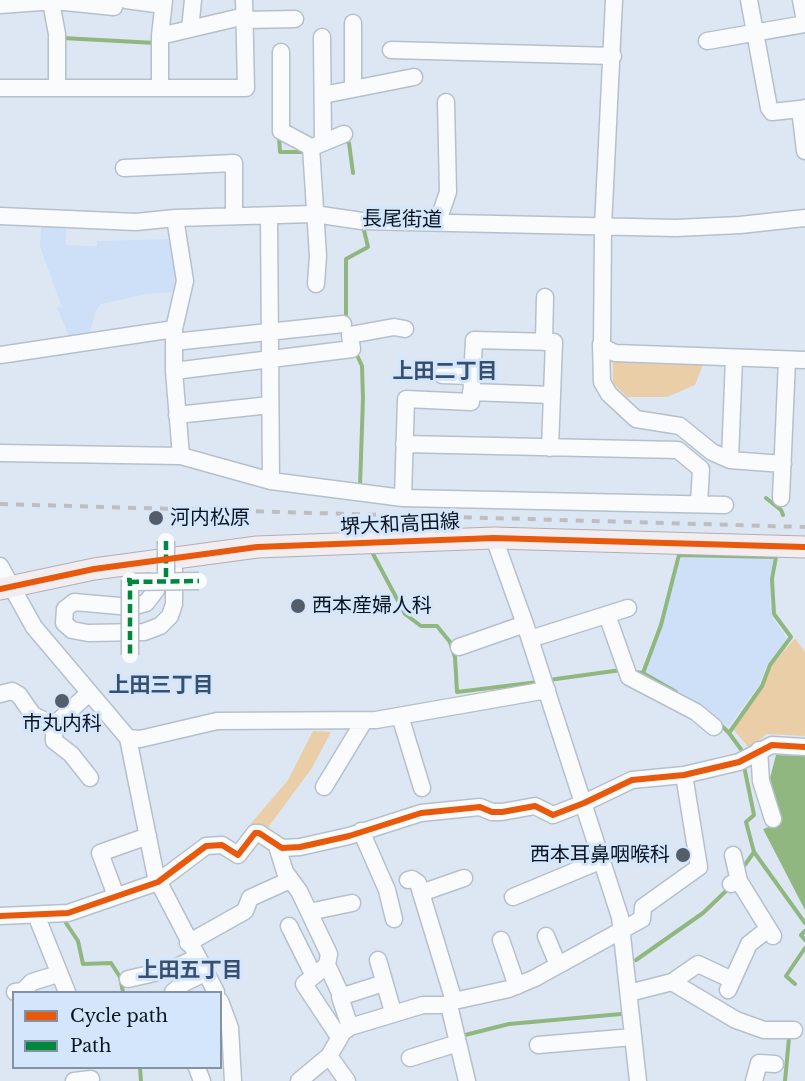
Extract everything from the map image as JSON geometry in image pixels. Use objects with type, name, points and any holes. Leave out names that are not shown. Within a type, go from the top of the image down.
[{"type":"main road","name":"堺大和高田線","points":[[5,588],[94,569],[163,550],[494,538],[805,547]]},
{"type":"street","points":[[190,29],[193,0]]},
{"type":"street","points":[[614,0],[603,227],[602,382],[609,394],[636,419],[680,426],[712,452],[730,460],[783,464]]},
{"type":"street","points":[[749,0],[769,108],[772,112],[802,109],[805,151]]},
{"type":"street","points":[[706,41],[805,22],[801,0]]},
{"type":"street","points":[[0,5],[25,1],[120,4],[163,2],[160,36],[160,88]]},
{"type":"street","points":[[54,1],[57,34],[57,88]]},
{"type":"street","points":[[0,88],[246,88],[245,12]]},
{"type":"street","points":[[160,36],[245,12],[295,19]]},
{"type":"street","points":[[353,23],[353,89]]},
{"type":"street","points":[[316,284],[318,256],[314,214],[317,145],[323,95],[322,37]]},
{"type":"street","points":[[391,50],[613,56]]},
{"type":"street","points":[[281,52],[281,131],[317,145],[344,134]]},
{"type":"street","points":[[323,95],[414,77]]},
{"type":"street","points":[[438,221],[448,192],[446,102]]},
{"type":"street","points":[[124,168],[234,164],[234,216]]},
{"type":"street","name":"長尾街道","points":[[0,216],[106,222],[314,214],[362,221],[438,221],[603,227],[740,225],[805,218]]},
{"type":"street","points":[[269,216],[271,481]]},
{"type":"street","points":[[175,218],[185,280],[174,335],[174,371],[181,456]]},
{"type":"street","points":[[544,342],[545,297]]},
{"type":"street","points":[[0,356],[174,335],[269,332],[342,324]]},
{"type":"street","points":[[174,371],[352,349],[350,335],[394,327],[405,329]]},
{"type":"street","points":[[403,498],[406,399],[471,402],[474,340],[554,342],[550,448]]},
{"type":"street","points":[[601,344],[610,352],[805,360]]},
{"type":"street","points":[[730,460],[734,358]]},
{"type":"street","points":[[781,498],[787,360]]},
{"type":"street","points":[[442,375],[472,384],[552,395]]},
{"type":"street","points":[[177,415],[270,405]]},
{"type":"street","points":[[404,444],[678,450],[701,470],[699,504]]},
{"type":"street","points":[[0,453],[181,456],[271,481],[403,498],[725,505]]},
{"type":"street","points":[[494,538],[528,631],[623,932],[638,1081]]},
{"type":"street","points":[[163,550],[174,570],[174,604],[170,616],[160,626],[144,632],[88,633],[75,631],[66,625],[63,611],[74,602],[131,607],[149,601],[156,590],[163,550]]},
{"type":"street","points":[[163,550],[166,581]]},
{"type":"street","points":[[0,566],[5,588],[34,627],[88,694],[128,738],[158,882],[215,991]]},
{"type":"street","points":[[130,655],[128,581],[199,581]]},
{"type":"street","points":[[459,647],[607,615],[628,608]]},
{"type":"street","points":[[607,615],[629,677],[696,712],[714,728]]},
{"type":"street","points":[[128,738],[140,739],[217,721],[363,721],[400,716],[545,684]]},
{"type":"street","points":[[0,694],[12,691],[19,695],[33,715],[54,725]]},
{"type":"street","points":[[88,694],[54,725],[54,741],[71,754],[90,778]]},
{"type":"street","points":[[400,716],[422,788]]},
{"type":"street","points":[[324,787],[363,721]]},
{"type":"street","points":[[277,846],[300,847],[421,813],[480,807],[502,813],[535,806],[544,808],[548,814],[553,815],[632,780],[684,775],[739,762],[772,745],[805,747]]},
{"type":"street","points":[[759,750],[761,781],[772,819]]},
{"type":"street","points":[[344,1032],[393,1012],[423,1005],[452,1003],[517,986],[642,920],[643,907],[699,867],[684,775]]},
{"type":"street","points":[[361,831],[387,890],[394,919]]},
{"type":"street","points":[[0,916],[68,913],[158,882],[211,844],[222,845],[238,855],[255,833],[259,832],[277,846],[290,880],[299,891],[329,954],[320,970],[304,984],[344,1032]]},
{"type":"street","points":[[116,896],[100,853],[148,836]]},
{"type":"street","points":[[629,993],[672,982],[698,964],[730,985],[749,944],[770,932],[735,882],[733,855]]},
{"type":"street","points":[[513,897],[602,860]]},
{"type":"street","points":[[421,893],[464,878]]},
{"type":"street","points":[[408,880],[412,879],[418,883],[421,893],[452,1003],[467,1081]]},
{"type":"street","points":[[129,980],[172,969],[192,950],[244,911],[250,898],[290,880]]},
{"type":"street","points":[[309,912],[352,903]]},
{"type":"street","points":[[36,915],[66,991]]},
{"type":"street","points":[[289,926],[342,997],[344,1032],[329,1056],[299,1081]]},
{"type":"street","points":[[546,936],[558,965]]},
{"type":"street","points":[[501,939],[517,986]]},
{"type":"street","points":[[378,960],[393,1012]]},
{"type":"street","points":[[175,991],[184,983],[205,973]]},
{"type":"street","points":[[20,991],[32,982],[58,974]]},
{"type":"street","points":[[672,982],[736,1020],[764,1030],[794,1030]]},
{"type":"street","points":[[342,997],[384,983]]},
{"type":"street","points":[[222,1006],[230,1028],[233,1081]]},
{"type":"street","points":[[538,1045],[633,1037]]},
{"type":"street","points":[[410,1058],[458,1043]]},
{"type":"street","points":[[329,1056],[347,1081]]},
{"type":"street","points":[[754,1081],[763,1061]]},
{"type":"street","points":[[74,1081],[91,1076]]},
{"type":"shaded area","points":[[41,226],[66,228],[66,245],[97,246],[97,241],[174,239],[179,292],[147,294],[101,304],[96,310],[89,336],[69,336],[57,308],[62,307],[40,247]]},
{"type":"shaded area","points":[[613,357],[704,362],[695,385],[667,397],[627,397],[613,383]]},
{"type":"shaded area","points":[[681,557],[773,557],[770,606],[773,618],[787,638],[766,667],[759,685],[728,727],[702,705],[645,672],[662,625]]},
{"type":"shaded area","points":[[795,638],[805,652],[805,736],[767,734],[749,748],[733,729],[763,687],[772,665]]},
{"type":"shaded area","points":[[313,731],[331,732],[312,768],[264,833],[249,835],[247,828],[288,780]]},
{"type":"shaded area","points":[[776,755],[805,756],[805,910],[763,829],[780,823],[770,778]]},
{"type":"waterway","points":[[63,38],[155,43]]},
{"type":"waterway","points":[[279,137],[280,152],[306,152]]},
{"type":"waterway","points":[[345,140],[349,143],[353,173]]},
{"type":"waterway","points":[[346,321],[346,259],[368,247],[363,226]]},
{"type":"waterway","points":[[356,353],[362,366],[363,398],[360,486]]},
{"type":"waterway","points":[[766,498],[781,510],[783,515]]},
{"type":"waterway","points":[[373,554],[405,614],[421,626],[437,626],[450,642],[455,657],[457,692],[538,682]]},
{"type":"waterway","points":[[643,673],[661,625],[679,555],[776,557],[772,579],[774,614],[791,637],[770,665],[762,686],[729,733],[743,752]]},
{"type":"waterway","points":[[549,680],[621,670]]},
{"type":"waterway","points":[[635,672],[643,673],[676,692]]},
{"type":"waterway","points":[[719,723],[729,733]]},
{"type":"waterway","points":[[744,766],[754,815],[746,822],[754,852],[744,866]]},
{"type":"waterway","points":[[754,852],[805,923]]},
{"type":"waterway","points":[[636,960],[703,913],[726,891]]},
{"type":"waterway","points":[[66,923],[78,941],[83,964],[111,963],[120,977],[123,991]]},
{"type":"waterway","points":[[805,931],[801,935],[805,940]]},
{"type":"waterway","points":[[795,984],[786,976],[805,948]]},
{"type":"waterway","points":[[465,1035],[509,1024],[621,1014]]},
{"type":"waterway","points":[[785,1081],[789,1038]]},
{"type":"waterway","points":[[140,1069],[141,1081]]},
{"type":"railway","points":[[0,504],[805,527]]},
{"type":"marked path","points":[[166,541],[166,581]]},
{"type":"marked path","points":[[127,580],[130,580],[130,655]]},
{"type":"marked path","points":[[130,582],[199,581]]},
{"type":"cycle path","points":[[0,589],[94,569],[257,547],[494,538],[805,547]]},
{"type":"cycle path","points":[[0,916],[68,913],[158,882],[206,846],[222,845],[238,855],[255,833],[259,833],[282,848],[300,847],[349,836],[421,813],[480,807],[492,812],[502,812],[535,806],[553,815],[632,780],[684,775],[739,762],[772,745],[805,747]]},
{"type":"place","name":"河内松原","points":[[156,518]]},
{"type":"place","name":"西本産婦人科","points":[[298,606]]},
{"type":"place","name":"市丸内科","points":[[62,701]]},
{"type":"place","name":"西本耳鼻咽喉科","points":[[683,855]]},
{"type":"district","name":"上田二丁目","points":[[445,372]]},
{"type":"district","name":"上田三丁目","points":[[161,686]]},
{"type":"district","name":"上田五丁目","points":[[190,971]]}]
